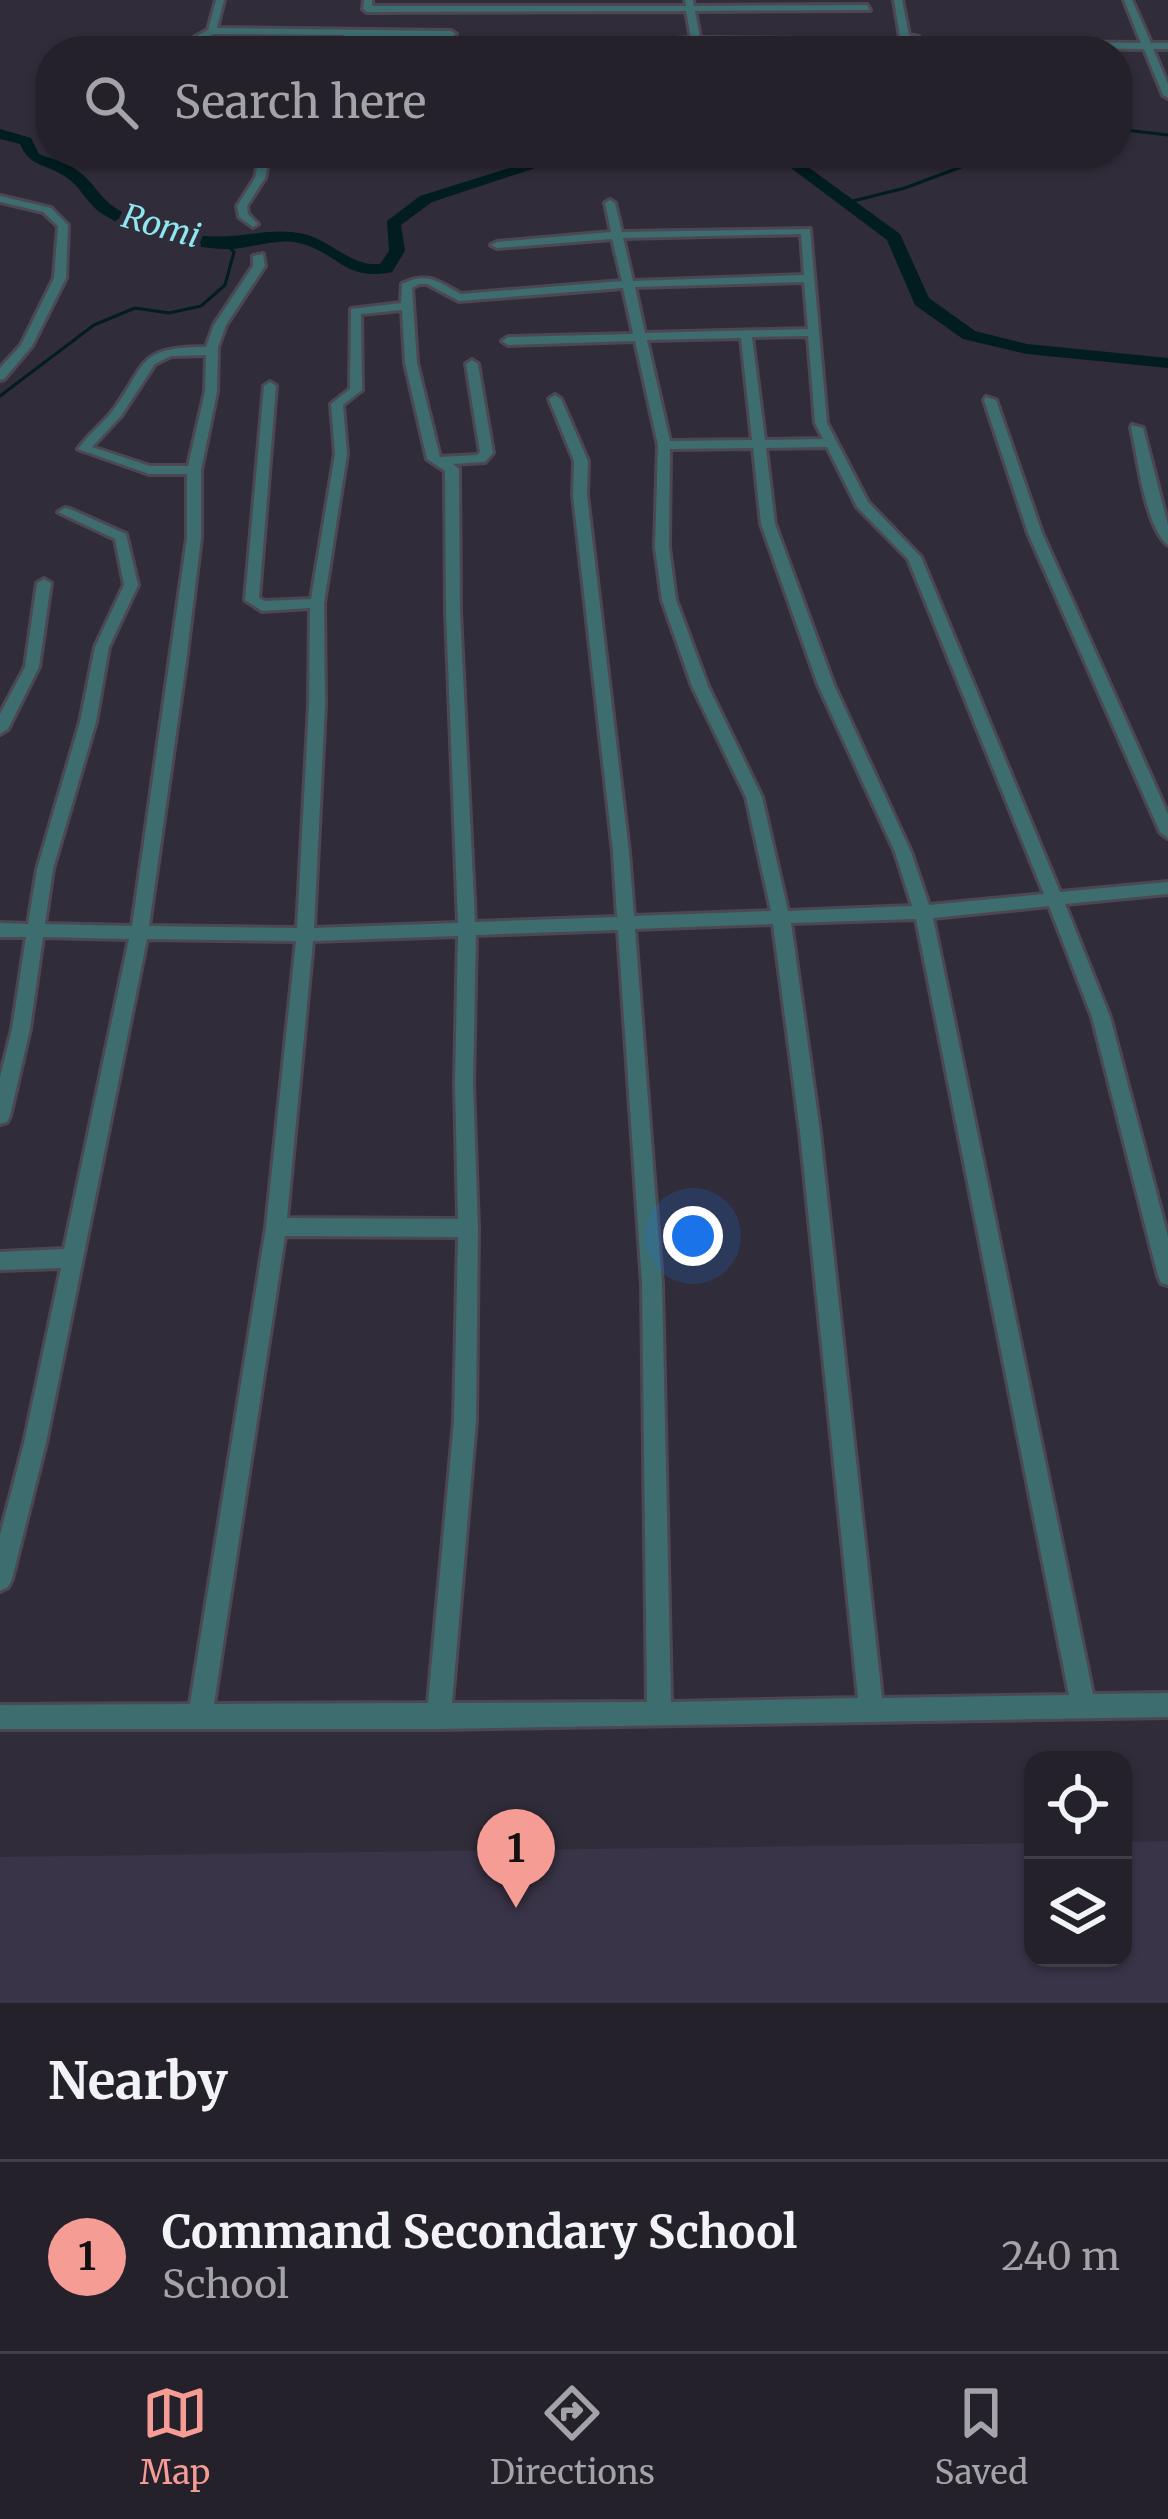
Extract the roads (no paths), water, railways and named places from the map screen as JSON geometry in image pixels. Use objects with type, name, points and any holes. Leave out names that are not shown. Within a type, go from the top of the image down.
[{"type":"street","points":[[212,31],[220,0]]},
{"type":"street","points":[[368,0],[367,8],[689,4],[867,8]]},
{"type":"street","points":[[898,0],[905,36]]},
{"type":"street","points":[[1128,0],[1168,95]]},
{"type":"street","points":[[689,4],[695,36]]},
{"type":"street","points":[[202,36],[212,31],[451,34]]},
{"type":"street","points":[[348,36],[352,32]]},
{"type":"street","points":[[1132,45],[1168,46]]},
{"type":"street","points":[[253,224],[242,206],[262,168]]},
{"type":"street","points":[[0,200],[47,210],[63,225],[60,278],[26,346],[0,376]]},
{"type":"street","points":[[610,203],[664,445],[662,547],[669,600],[700,686],[754,797],[781,916],[810,1132],[871,1707]]},
{"type":"street","points":[[497,245],[801,229],[808,236],[811,332],[821,423],[862,504],[914,557],[1055,898],[1101,1017],[1162,1238],[1168,1276]]},
{"type":"street","points":[[0,1579],[35,1443],[140,929],[194,538],[194,470],[211,392],[212,351],[220,325],[247,288],[259,256]]},
{"type":"street","points":[[440,1717],[464,1421],[466,928],[452,469],[438,461],[419,405],[406,286],[412,281],[439,282],[459,298],[631,284],[808,278]]},
{"type":"street","points":[[200,1715],[276,1227],[305,935],[317,705],[317,603],[340,473],[337,404],[356,390],[352,315],[360,307],[407,306]]},
{"type":"street","points":[[508,341],[811,332]]},
{"type":"street","points":[[746,333],[768,524],[826,685],[903,851],[923,912],[1084,1708]]},
{"type":"street","points":[[194,470],[149,470],[84,448],[117,413],[148,360],[168,350],[212,351]]},
{"type":"street","points":[[438,461],[480,459],[488,453],[472,364]]},
{"type":"street","points":[[271,386],[252,600],[262,606],[317,603]]},
{"type":"street","points":[[555,400],[581,461],[580,495],[626,921],[652,1284],[659,1714]]},
{"type":"street","points":[[990,400],[1035,533],[1168,832]]},
{"type":"street","points":[[1136,428],[1157,518],[1168,541]]},
{"type":"street","points":[[664,445],[830,443]]},
{"type":"street","points":[[0,1116],[22,1029],[45,868],[88,722],[102,646],[131,585],[121,537],[65,512]]},
{"type":"street","points":[[0,729],[32,667],[44,583]]},
{"type":"street","points":[[0,930],[305,935],[923,912],[1168,888]]},
{"type":"street","points":[[276,1227],[468,1228]]},
{"type":"street","points":[[0,1261],[73,1258]]},
{"type":"street","points":[[0,1717],[440,1717],[1168,1705]]},
{"type":"waterway","points":[[1132,131],[1168,135]]},
{"type":"waterway","name":"Romi","points":[[0,134],[26,141],[36,158]]},
{"type":"waterway","name":"Romi","points":[[60,168],[76,177],[107,210],[131,221],[222,244],[279,236],[304,239],[351,266],[371,270],[386,268],[397,251],[393,224],[426,199],[525,168]]},
{"type":"waterway","name":"Romi","points":[[800,168],[894,238],[921,301],[969,335],[1027,349],[1168,363]]},
{"type":"waterway","points":[[849,202],[958,168]]},
{"type":"waterway","points":[[0,396],[94,325],[135,308],[169,313],[201,306],[225,285],[234,252],[226,244]]},
{"type":"place","name":"Command Secondary School","points":[[516,1908]]}]
